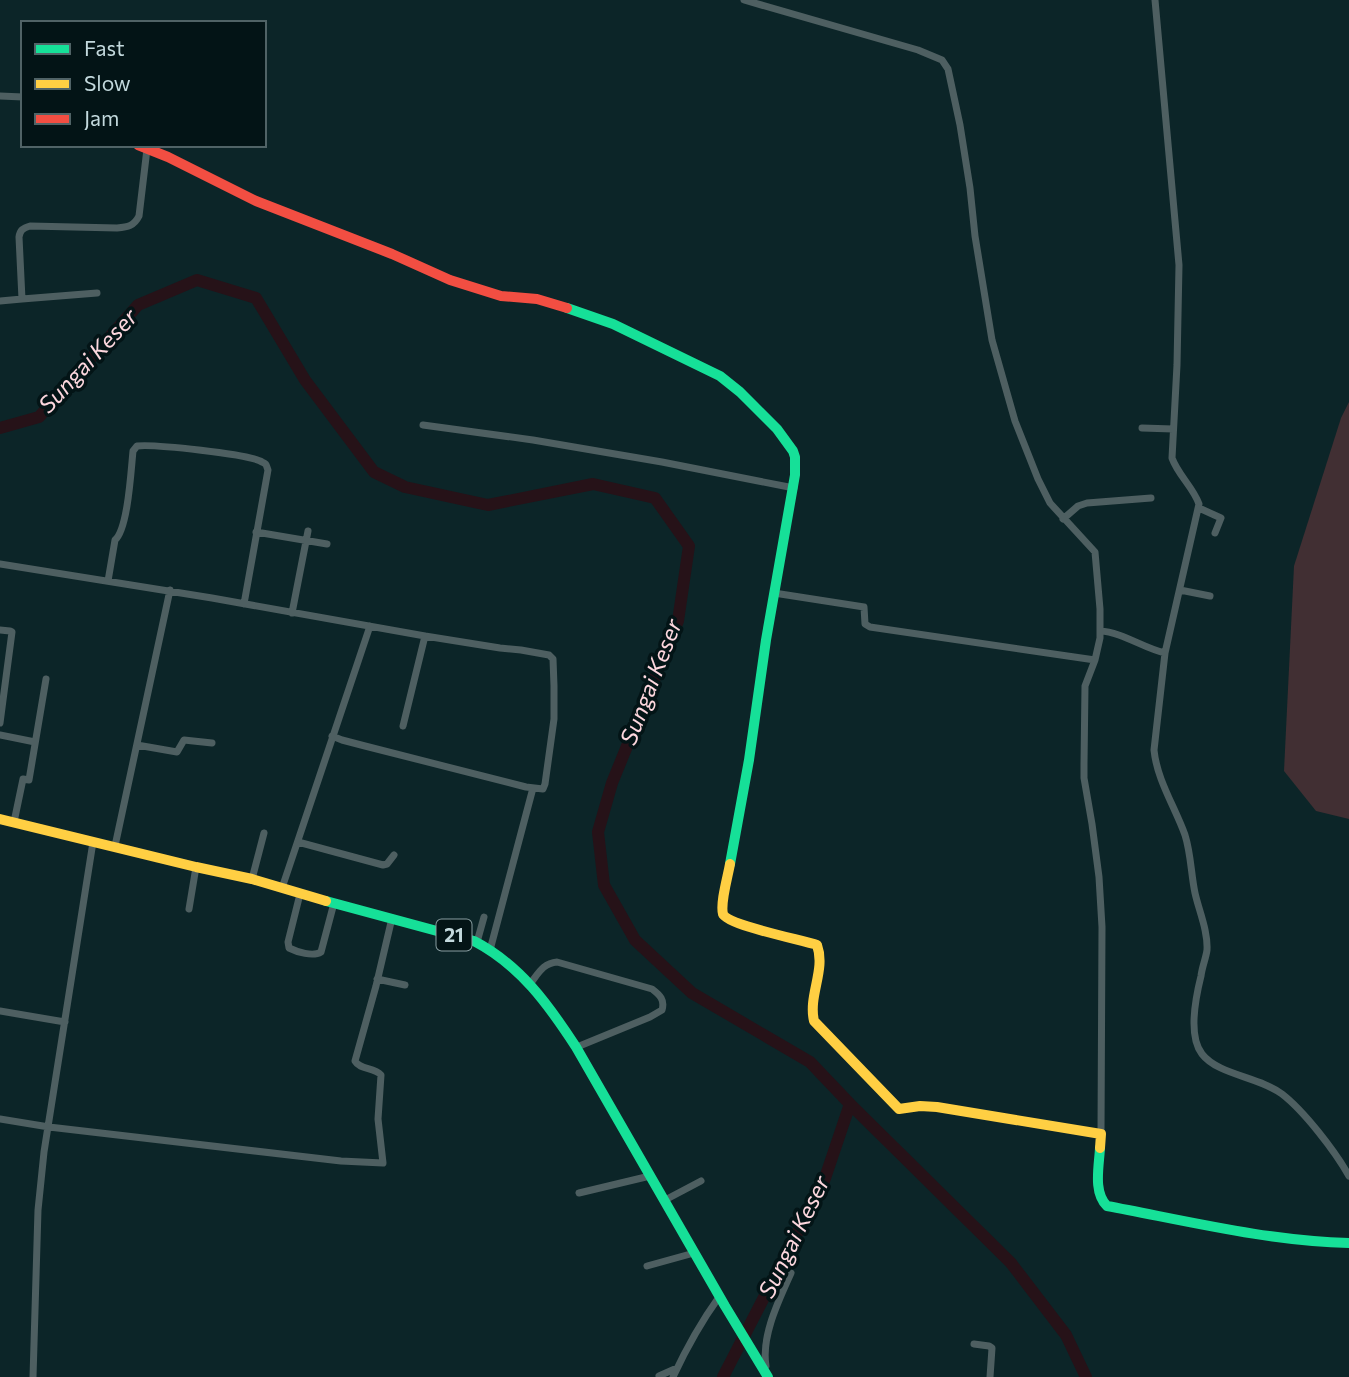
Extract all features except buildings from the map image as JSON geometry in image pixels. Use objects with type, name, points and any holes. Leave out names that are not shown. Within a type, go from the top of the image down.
[{"type":"main road","points":[[143,147],[256,201],[392,254],[450,280],[501,296],[537,299],[613,324],[698,364],[720,376],[740,392],[790,446],[794,457],[794,488],[723,903],[726,919],[749,928],[817,945],[819,955],[812,1013],[814,1018],[819,1027],[899,1109],[937,1107],[1100,1134],[1098,1190],[1101,1200],[1107,1206],[1315,1242],[1348,1243]]},
{"type":"main road","name":"21","points":[[0,819],[252,879],[477,942],[510,965],[553,1012],[576,1047],[767,1374]]},
{"type":"street","points":[[744,0],[918,50],[942,60],[948,69],[960,125],[992,340],[1015,421],[1050,503],[1095,552],[1100,631],[1085,686],[1084,778],[1097,861],[1101,915],[1100,1134]]},
{"type":"street","points":[[1155,0],[1179,265],[1172,458],[1199,500],[1199,508],[1163,653],[1154,750],[1169,799],[1185,835],[1206,938],[1207,950],[1195,1013],[1196,1044],[1209,1061],[1282,1093],[1340,1160],[1349,1176]]},
{"type":"street","points":[[0,96],[21,97]]},
{"type":"street","points":[[22,299],[20,232],[23,228],[131,226],[139,216],[143,147]]},
{"type":"street","points":[[0,301],[97,293]]},
{"type":"street","points":[[423,425],[543,441],[794,488]]},
{"type":"street","points":[[1142,428],[1173,429]]},
{"type":"street","points":[[108,581],[115,540],[120,536],[125,520],[133,451],[137,446],[241,456],[261,460],[268,470],[244,604]]},
{"type":"street","points":[[1063,519],[1078,506],[1087,503],[1151,498]]},
{"type":"street","points":[[1199,508],[1221,518],[1215,533]]},
{"type":"street","points":[[292,613],[309,531]]},
{"type":"street","points":[[256,532],[327,544]]},
{"type":"street","points":[[0,564],[170,590],[551,657],[554,719],[543,789],[332,736]]},
{"type":"street","points":[[115,848],[170,590]]},
{"type":"street","points":[[1180,590],[1210,596]]},
{"type":"street","points":[[774,593],[864,607],[865,624],[870,627],[1093,660]]},
{"type":"street","points":[[282,888],[370,626]]},
{"type":"street","points":[[0,630],[12,632],[0,723]]},
{"type":"street","points":[[1100,631],[1113,633],[1163,653]]},
{"type":"street","points":[[403,726],[425,636]]},
{"type":"street","points":[[14,822],[23,779],[29,780],[46,679]]},
{"type":"street","points":[[0,735],[35,743]]},
{"type":"street","points":[[137,745],[177,752],[184,740],[212,743]]},
{"type":"street","points":[[489,950],[533,788]]},
{"type":"street","points":[[252,879],[264,833]]},
{"type":"street","points":[[33,1377],[38,1210],[93,842]]},
{"type":"street","points":[[298,842],[383,865],[394,856]]},
{"type":"street","points":[[190,909],[196,867]]},
{"type":"street","points":[[300,894],[288,942],[292,950],[315,955],[321,952],[334,903]]},
{"type":"street","points":[[477,942],[484,917]]},
{"type":"street","points":[[0,1119],[341,1161],[383,1163],[378,1119],[381,1075],[355,1061],[392,918]]},
{"type":"street","points":[[530,984],[544,966],[557,962],[652,989],[662,998],[662,1010],[650,1017],[576,1047]]},
{"type":"street","points":[[377,979],[405,985]]},
{"type":"street","points":[[0,1011],[65,1022]]},
{"type":"street","points":[[579,1193],[650,1176]]},
{"type":"street","points":[[664,1200],[701,1181]]},
{"type":"street","points":[[647,1266],[695,1253]]},
{"type":"street","points":[[767,1374],[766,1347],[776,1307],[791,1273]]},
{"type":"street","points":[[673,1377],[705,1316],[722,1301]]},
{"type":"street","points":[[974,1344],[992,1348],[990,1377]]},
{"type":"street","points":[[659,1376],[677,1368]]},
{"type":"shaded area","points":[[1349,402],[1349,819],[1316,811],[1284,771],[1294,566],[1341,418]]},
{"type":"waterway","name":"Sungai Keser","points":[[0,428],[39,417],[138,305],[197,280],[256,298],[305,380],[374,472],[405,487],[488,505],[593,484],[655,498],[689,546],[678,621],[612,783],[598,832],[604,885],[635,940],[692,993],[810,1062],[850,1104],[824,1181],[723,1377]]},
{"type":"waterway","points":[[850,1104],[1011,1263],[1066,1335],[1086,1377]]},
{"type":"traffic: fast","points":[[567,308],[613,324],[720,376],[777,429],[795,457],[795,475],[730,864]]},
{"type":"traffic: fast","points":[[326,901],[474,941],[505,962],[532,987],[576,1047],[768,1377]]},
{"type":"traffic: fast","points":[[1100,1148],[1098,1187],[1107,1206],[1258,1234],[1349,1243]]},
{"type":"traffic: slow","points":[[0,819],[252,879],[326,901]]},
{"type":"traffic: slow","points":[[730,864],[723,897],[723,914],[737,923],[817,945],[819,964],[813,1002],[814,1021],[899,1109],[937,1107],[1101,1134],[1100,1148]]},
{"type":"traffic: jam","points":[[143,147],[256,201],[392,254],[450,280],[501,296],[537,299],[567,308]]}]
